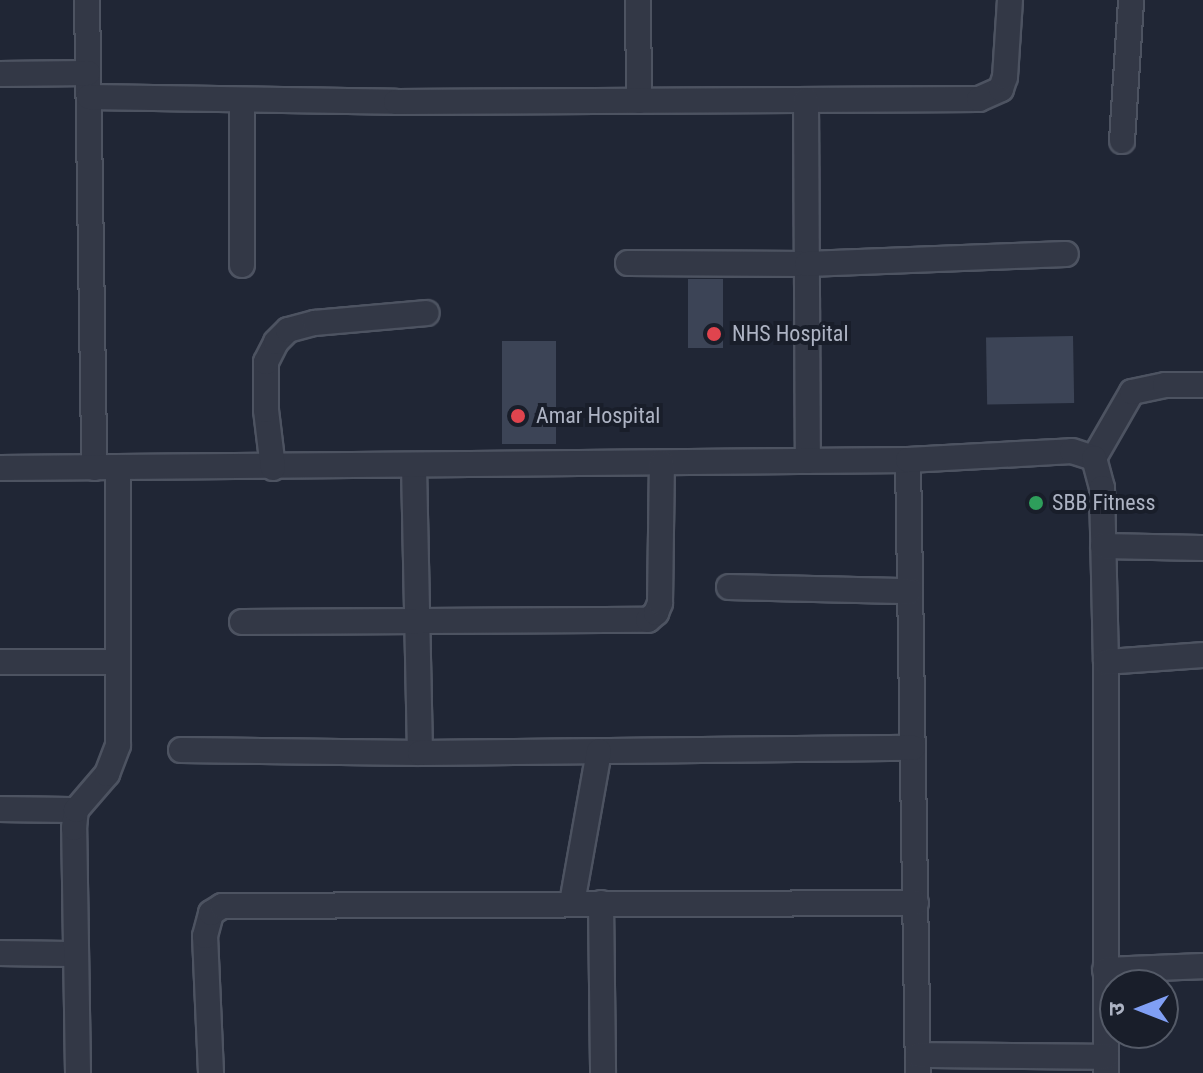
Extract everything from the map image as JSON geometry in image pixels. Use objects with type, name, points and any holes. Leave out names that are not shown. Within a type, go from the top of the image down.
[{"type":"street","points":[[87,0],[94,468]]},
{"type":"street","points":[[638,0],[639,101]]},
{"type":"street","points":[[89,97],[639,101],[979,99],[1001,89],[1005,77],[1010,0]]},
{"type":"street","points":[[1122,141],[1131,0]]},
{"type":"street","points":[[0,74],[88,73]]},
{"type":"street","points":[[242,100],[242,265]]},
{"type":"street","points":[[806,100],[808,461]]},
{"type":"street","points":[[628,263],[807,264],[1066,254]]},
{"type":"street","points":[[273,468],[266,410],[266,362],[276,342],[288,330],[315,323],[427,313]]},
{"type":"street","points":[[1105,969],[1106,662],[1102,488],[1094,458],[1132,392],[1165,385],[1203,385]]},
{"type":"street","points":[[0,468],[273,468],[908,460],[1072,451],[1094,458]]},
{"type":"street","points":[[908,460],[918,1064],[1106,1065]]},
{"type":"street","points":[[242,622],[648,620],[656,613],[660,603],[662,463]]},
{"type":"street","points":[[414,466],[420,753]]},
{"type":"street","points":[[78,1073],[76,810],[107,774],[115,758],[118,468]]},
{"type":"street","points":[[1103,546],[1203,548]]},
{"type":"street","points":[[729,587],[910,591]]},
{"type":"street","points":[[1106,662],[1203,655]]},
{"type":"street","points":[[0,662],[118,662]]},
{"type":"street","points":[[181,750],[420,753],[913,748]]},
{"type":"street","points":[[572,903],[599,751]]},
{"type":"street","points":[[0,809],[76,810]]},
{"type":"street","points":[[601,903],[603,1073]]},
{"type":"street","points":[[211,1073],[205,936],[211,913],[222,906],[916,903]]},
{"type":"street","points":[[0,953],[75,954]]},
{"type":"street","points":[[1130,969],[1203,966]]},
{"type":"building","points":[[688,279],[723,279],[723,348],[688,348]]},
{"type":"building","points":[[1073,336],[1074,403],[987,405],[986,338]]},
{"type":"building","points":[[502,341],[556,341],[556,444],[502,444]]},
{"type":"place","name":"NHS Hospital","points":[[714,334]]},
{"type":"place","name":"Amar Hospital","points":[[518,416]]},
{"type":"place","name":"SBB Fitness","points":[[1036,503]]}]
